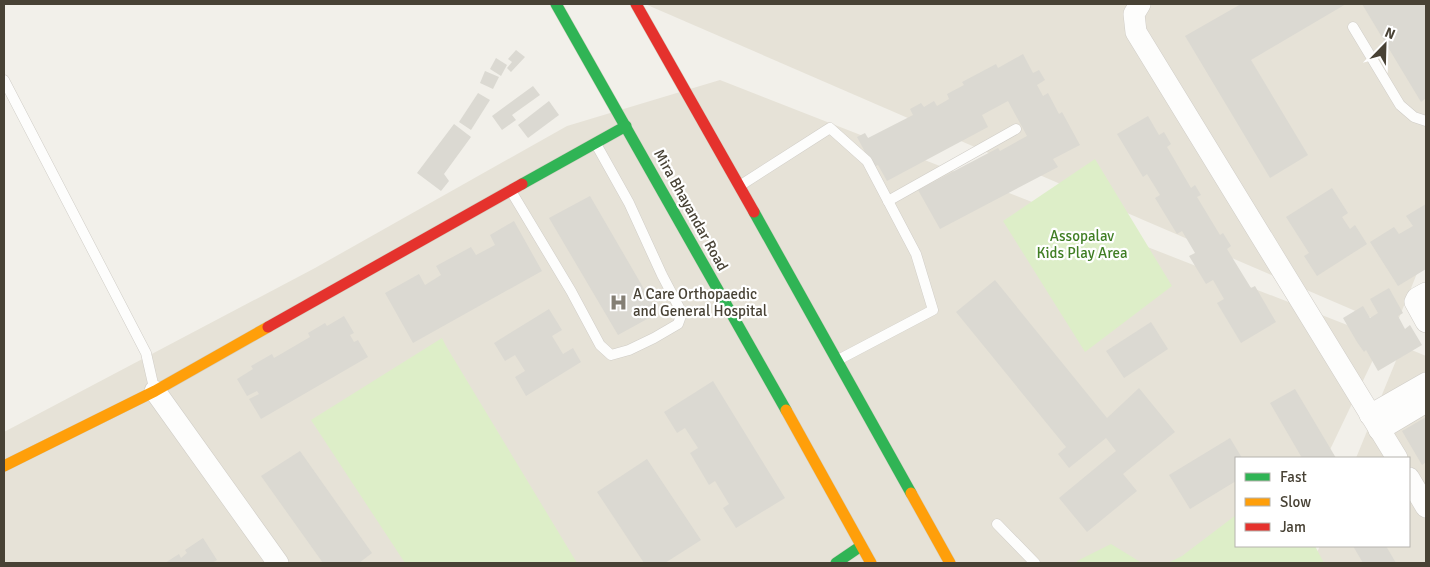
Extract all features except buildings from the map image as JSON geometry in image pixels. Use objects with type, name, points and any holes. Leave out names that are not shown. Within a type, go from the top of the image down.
[{"type":"main road","name":"Mira Bhayandar Road","points":[[556,4],[871,563]]},
{"type":"main road","points":[[626,4],[655,36]]},
{"type":"main road","points":[[636,4],[740,185],[950,563]]},
{"type":"main road","points":[[586,36],[595,72]]},
{"type":"main road","points":[[4,466],[155,391],[626,126]]},
{"type":"main road","points":[[836,563],[861,546]]},
{"type":"street","points":[[1140,4],[1134,14],[1136,32],[1396,457]]},
{"type":"street","points":[[1426,293],[1417,298],[1415,302],[1426,322]]},
{"type":"street","points":[[1375,422],[1426,383]]},
{"type":"street","points":[[155,391],[278,563]]},
{"type":"street","points":[[1375,422],[1426,402]]},
{"type":"street","points":[[1410,480],[1426,507]]},
{"type":"lane","points":[[1353,27],[1400,105],[1414,117],[1426,121]]},
{"type":"lane","points":[[4,80],[146,353],[155,391]]},
{"type":"lane","points":[[740,185],[830,128],[867,161],[916,254],[932,310],[838,360]]},
{"type":"lane","points":[[888,201],[1016,129]]},
{"type":"lane","points":[[511,191],[571,291],[600,345],[611,355],[629,350],[654,338],[678,324],[682,313],[662,275],[629,203],[596,143]]},
{"type":"lane","points":[[997,524],[1035,563]]},
{"type":"shaded area","points":[[645,4],[1426,4],[1426,251],[1395,328]]},
{"type":"shaded area","points":[[720,80],[1383,339],[1326,457],[1235,457],[1235,547],[1276,563],[4,563],[4,432],[315,268],[567,126]]},
{"type":"shaded area","points":[[1402,346],[1426,356],[1426,563],[1312,563],[1320,547],[1410,547],[1410,457],[1356,457]]},
{"type":"green space","name":"Assopalav Kids Play Area","points":[[1095,159],[1172,286],[1085,352],[1003,221]]},
{"type":"green space","points":[[442,338],[577,563],[405,563],[311,420]]},
{"type":"green space","points":[[1235,516],[1235,547],[1316,547],[1324,563],[1168,563],[1182,556]]},
{"type":"green space","points":[[1111,544],[1142,563],[1078,563],[1077,561]]},
{"type":"traffic: fast","points":[[556,4],[786,410]]},
{"type":"traffic: fast","points":[[522,184],[626,126]]},
{"type":"traffic: fast","points":[[754,212],[911,493]]},
{"type":"traffic: fast","points":[[836,563],[861,546]]},
{"type":"traffic: slow","points":[[4,466],[155,391],[268,327]]},
{"type":"traffic: slow","points":[[786,410],[871,563]]},
{"type":"traffic: slow","points":[[911,493],[950,563]]},
{"type":"traffic: jam","points":[[636,4],[754,212]]},
{"type":"traffic: jam","points":[[268,327],[522,184]]},
{"type":"place","name":"A Care Orthopaedic and General Hospital","points":[[619,303]]}]
